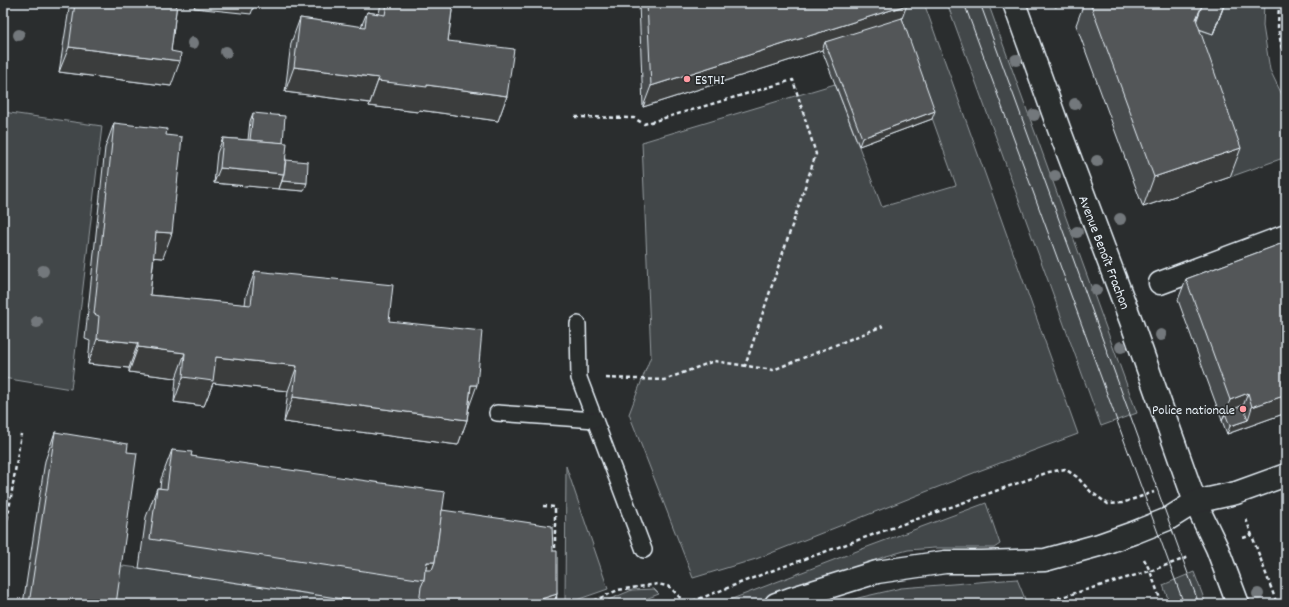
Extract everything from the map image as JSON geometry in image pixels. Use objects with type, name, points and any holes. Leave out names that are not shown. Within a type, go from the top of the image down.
[{"type":"street","name":"Avenue Benoît Frachon","points":[[1014,3],[1059,129],[1131,321],[1195,502],[1217,548],[1238,604]]},
{"type":"street","points":[[1160,283],[1286,236]]},
{"type":"street","points":[[776,604],[877,572],[945,562],[1045,560],[1099,545],[1132,533],[1168,519],[1195,502],[1236,493],[1286,475]]},
{"type":"lane","points":[[578,324],[579,378],[644,550]]},
{"type":"lane","points":[[497,413],[595,420]]},
{"type":"path","points":[[3,13],[4,3]]},
{"type":"path","points":[[1055,7],[1058,3]]},
{"type":"path","points":[[1079,3],[1084,7]]},
{"type":"path","points":[[1279,3],[1278,27],[1286,70]]},
{"type":"path","points":[[575,117],[634,118],[644,124],[793,80],[816,154],[745,366]]},
{"type":"path","points":[[579,378],[664,380],[714,361],[773,370],[883,326]]},
{"type":"path","points":[[3,547],[21,434]]},
{"type":"path","points":[[587,604],[618,590],[658,584],[670,587],[686,604],[771,571],[1049,472],[1065,469],[1077,477],[1091,492],[1108,504],[1122,503]]},
{"type":"path","points":[[543,506],[555,507],[556,561]]},
{"type":"path","points":[[1252,535],[1277,604]]},
{"type":"path","points":[[1038,604],[1150,571],[1162,604]]},
{"type":"path","points":[[556,590],[556,604]]},
{"type":"shaded area","points":[[891,3],[924,3],[1078,434],[976,472],[756,559],[693,578],[629,414],[651,356],[642,142],[835,84],[882,207],[956,185]]},
{"type":"shaded area","points":[[947,3],[988,3],[1137,413],[1101,426]]},
{"type":"shaded area","points":[[1225,3],[1264,3],[1263,26],[1270,70],[1286,103],[1286,157],[1230,177],[1185,48],[1194,28],[1213,34]]},
{"type":"shaded area","points":[[3,112],[102,126],[71,389],[3,378]]},
{"type":"shaded area","points":[[566,466],[608,589],[565,604]]},
{"type":"shaded area","points":[[986,503],[1000,544],[994,548],[934,548],[908,550],[883,557],[757,604],[719,604],[870,546]]},
{"type":"shaded area","points":[[114,565],[139,568],[376,604],[108,604]]},
{"type":"shaded area","points":[[1194,572],[1206,604],[1170,604],[1163,585]]},
{"type":"shaded area","points":[[1017,579],[1027,604],[840,604],[858,598],[901,588]]},
{"type":"shaded area","points":[[654,589],[659,594],[632,604],[599,604],[632,590]]},
{"type":"building","points":[[75,3],[177,3],[171,51],[181,53],[180,61],[69,47]]},
{"type":"building","points":[[387,3],[453,3],[448,41],[514,49],[507,96],[427,85],[427,87],[378,81],[379,78],[294,67],[300,18],[365,27],[367,12],[385,15]]},
{"type":"building","name":"ESTHI","points":[[647,3],[906,3],[907,5],[651,86]]},
{"type":"building","points":[[1090,3],[1203,3],[1196,19],[1241,148],[1154,177]]},
{"type":"building","points":[[902,18],[935,111],[862,138],[825,42]]},
{"type":"building","points":[[253,113],[285,116],[283,143],[250,140]]},
{"type":"building","points":[[114,123],[167,129],[166,135],[182,137],[172,233],[156,232],[150,295],[251,305],[255,271],[393,285],[389,321],[482,331],[477,385],[471,385],[467,420],[293,397],[297,366],[216,357],[213,381],[183,377],[185,353],[138,347],[138,343],[97,339],[99,316],[94,314]]},
{"type":"building","points":[[223,138],[287,143],[284,174],[220,168]]},
{"type":"building","points":[[286,160],[308,162],[307,183],[282,181]]},
{"type":"building","points":[[1286,242],[1286,331],[1283,332],[1286,339],[1286,395],[1252,407],[1248,393],[1230,400],[1186,279]]},
{"type":"building","points":[[1243,405],[1248,420],[1230,426],[1225,413]]},
{"type":"building","points":[[55,432],[128,444],[127,452],[137,453],[116,604],[29,604]]},
{"type":"building","points":[[172,450],[192,452],[191,456],[445,492],[435,562],[427,562],[424,580],[150,539],[157,488],[167,489]]},
{"type":"building","points":[[442,510],[552,526],[553,551],[557,551],[557,594],[525,604],[419,604],[425,570],[432,570],[435,562]]},
{"type":"tram line","points":[[964,3],[1184,604]]},
{"type":"tram line","points":[[980,3],[1199,604]]},
{"type":"place","name":"ESTHI","points":[[687,79]]},
{"type":"place","name":"Police nationale","points":[[1243,409]]}]
